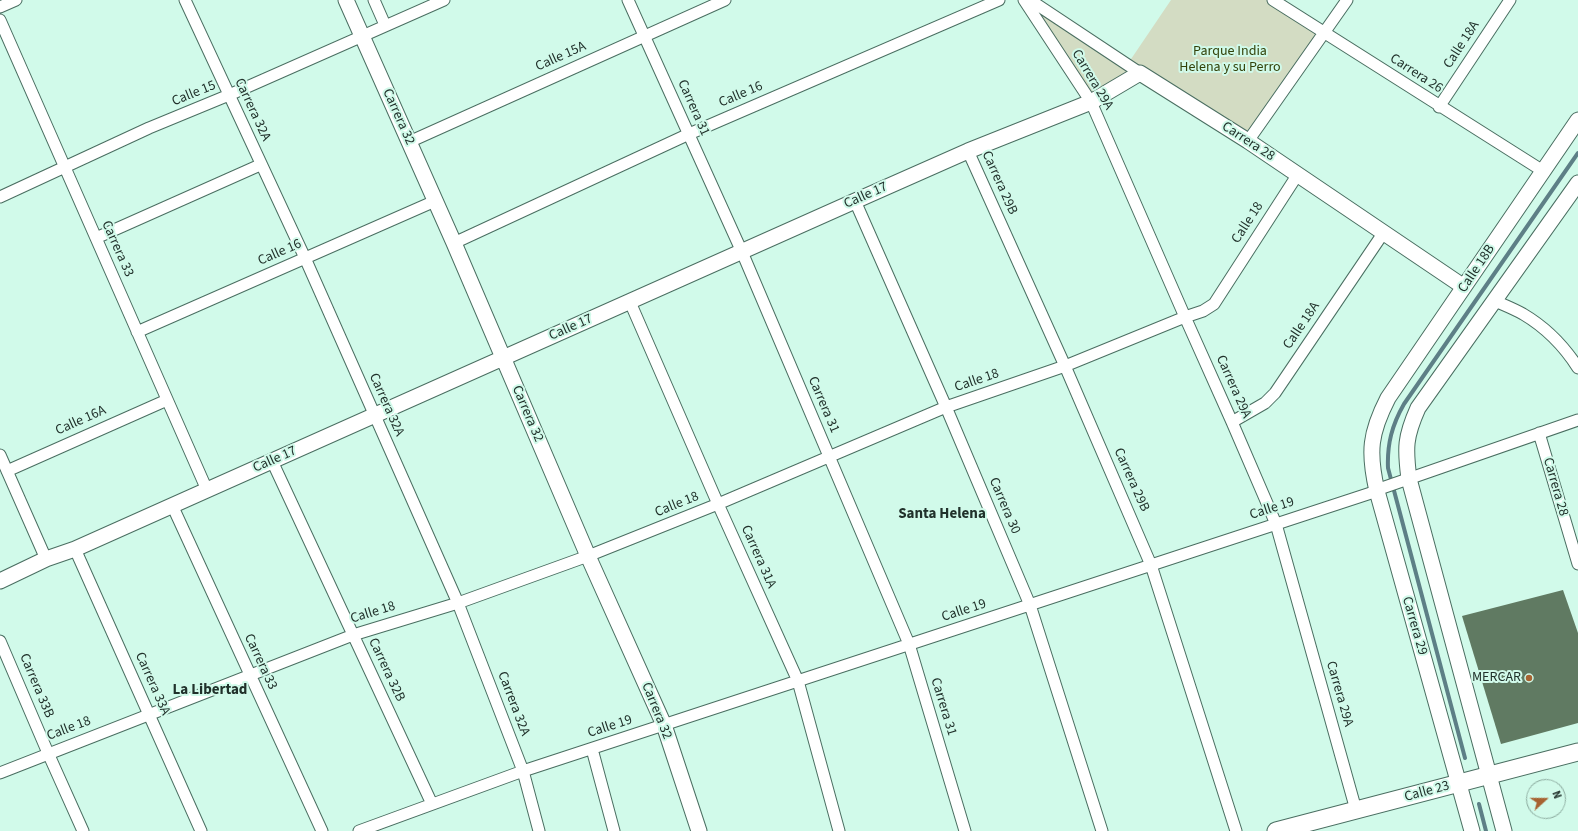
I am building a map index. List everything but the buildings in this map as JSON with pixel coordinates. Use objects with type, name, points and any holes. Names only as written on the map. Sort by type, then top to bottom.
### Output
[{"type":"main road","name":"Calle 23","points":[[1281,830],[1578,752]]},
{"type":"street","points":[[0,7],[16,0]]},
{"type":"street","name":"Carrera 32A","points":[[185,0],[305,258],[458,603],[524,771],[540,831]]},
{"type":"street","name":"Carrera 32","points":[[346,0],[454,243],[588,556],[664,725],[699,831]]},
{"type":"street","points":[[374,0],[385,25]]},
{"type":"street","name":"Calle 15","points":[[0,197],[150,128],[229,95],[444,0]]},
{"type":"street","name":"Carrera 31","points":[[628,0],[742,252],[909,644],[965,831]]},
{"type":"street","name":"Calle 15A","points":[[409,142],[725,0]]},
{"type":"street","name":"Calle 16","points":[[454,243],[689,134],[999,0]]},
{"type":"street","name":"Carrera 29A","points":[[1024,0],[1091,102],[1276,524],[1356,810]]},
{"type":"street","name":"Carrera 28","points":[[1030,0],[1140,73],[1298,174],[1464,287]]},
{"type":"street","name":"Carrera 26","points":[[1273,0],[1543,172]]},
{"type":"street","points":[[1248,141],[1347,0]]},
{"type":"street","name":"Calle 18A","points":[[1439,107],[1510,0]]},
{"type":"street","name":"Carrera 33","points":[[0,20],[208,490]]},
{"type":"street","name":"Calle 17","points":[[0,581],[375,416],[855,201],[968,152],[1091,102],[1140,73]]},
{"type":"street","name":"Calle 18B","points":[[1378,418],[1388,398],[1578,120]]},
{"type":"street","name":"Carrera 29B","points":[[968,152],[1065,366],[1152,565],[1236,831]]},
{"type":"street","points":[[96,238],[260,164]]},
{"type":"street","name":"Calle 18","points":[[0,773],[353,635],[458,603],[588,556],[718,504],[946,407],[1065,366],[1203,311],[1214,304],[1298,174]]},
{"type":"street","points":[[1504,831],[1404,480],[1406,451],[1408,434],[1418,408],[1576,190]]},
{"type":"street","name":"Calle 16","points":[[137,332],[435,200]]},
{"type":"street","name":"Carrera 30","points":[[855,201],[946,407],[1030,605],[1102,831]]},
{"type":"street","name":"Calle 18A","points":[[1232,422],[1265,403],[1275,393],[1384,232]]},
{"type":"street","points":[[1495,301],[1523,314],[1548,332],[1570,355],[1578,368]]},
{"type":"street","name":"Carrera 31A","points":[[630,302],[718,504],[798,681],[839,831]]},
{"type":"street","name":"Calle 16A","points":[[7,470],[168,400]]},
{"type":"street","name":"Carrera 29","points":[[1378,418],[1372,439],[1371,458],[1472,831]]},
{"type":"street","name":"Calle 19","points":[[359,831],[524,771],[1276,524],[1578,420]]},
{"type":"street","name":"Carrera 28","points":[[1540,433],[1578,564]]},
{"type":"street","points":[[0,455],[46,560]]},
{"type":"street","name":"Carrera 32B","points":[[272,461],[432,804]]},
{"type":"street","name":"Carrera 33","points":[[172,505],[322,831]]},
{"type":"street","name":"Carrera 33A","points":[[75,548],[201,831]]},
{"type":"street","name":"Carrera 33B","points":[[0,641],[83,831]]},
{"type":"street","points":[[592,749],[614,831]]},
{"type":"green space","name":"Parque India Helena y su Perro","points":[[1030,0],[1127,65],[1171,0],[1273,0],[1324,32],[1248,141],[1140,73],[1091,102]]},
{"type":"waterway","points":[[1465,758],[1388,468],[1389,443],[1396,419],[1404,404],[1578,153]]},
{"type":"waterway","points":[[1479,804],[1486,831]]},
{"type":"place","name":"MERCAR","points":[[1529,678]]},
{"type":"district","name":"Santa Helena","points":[[942,515]]},
{"type":"district","name":"La Libertad","points":[[210,691]]}]
